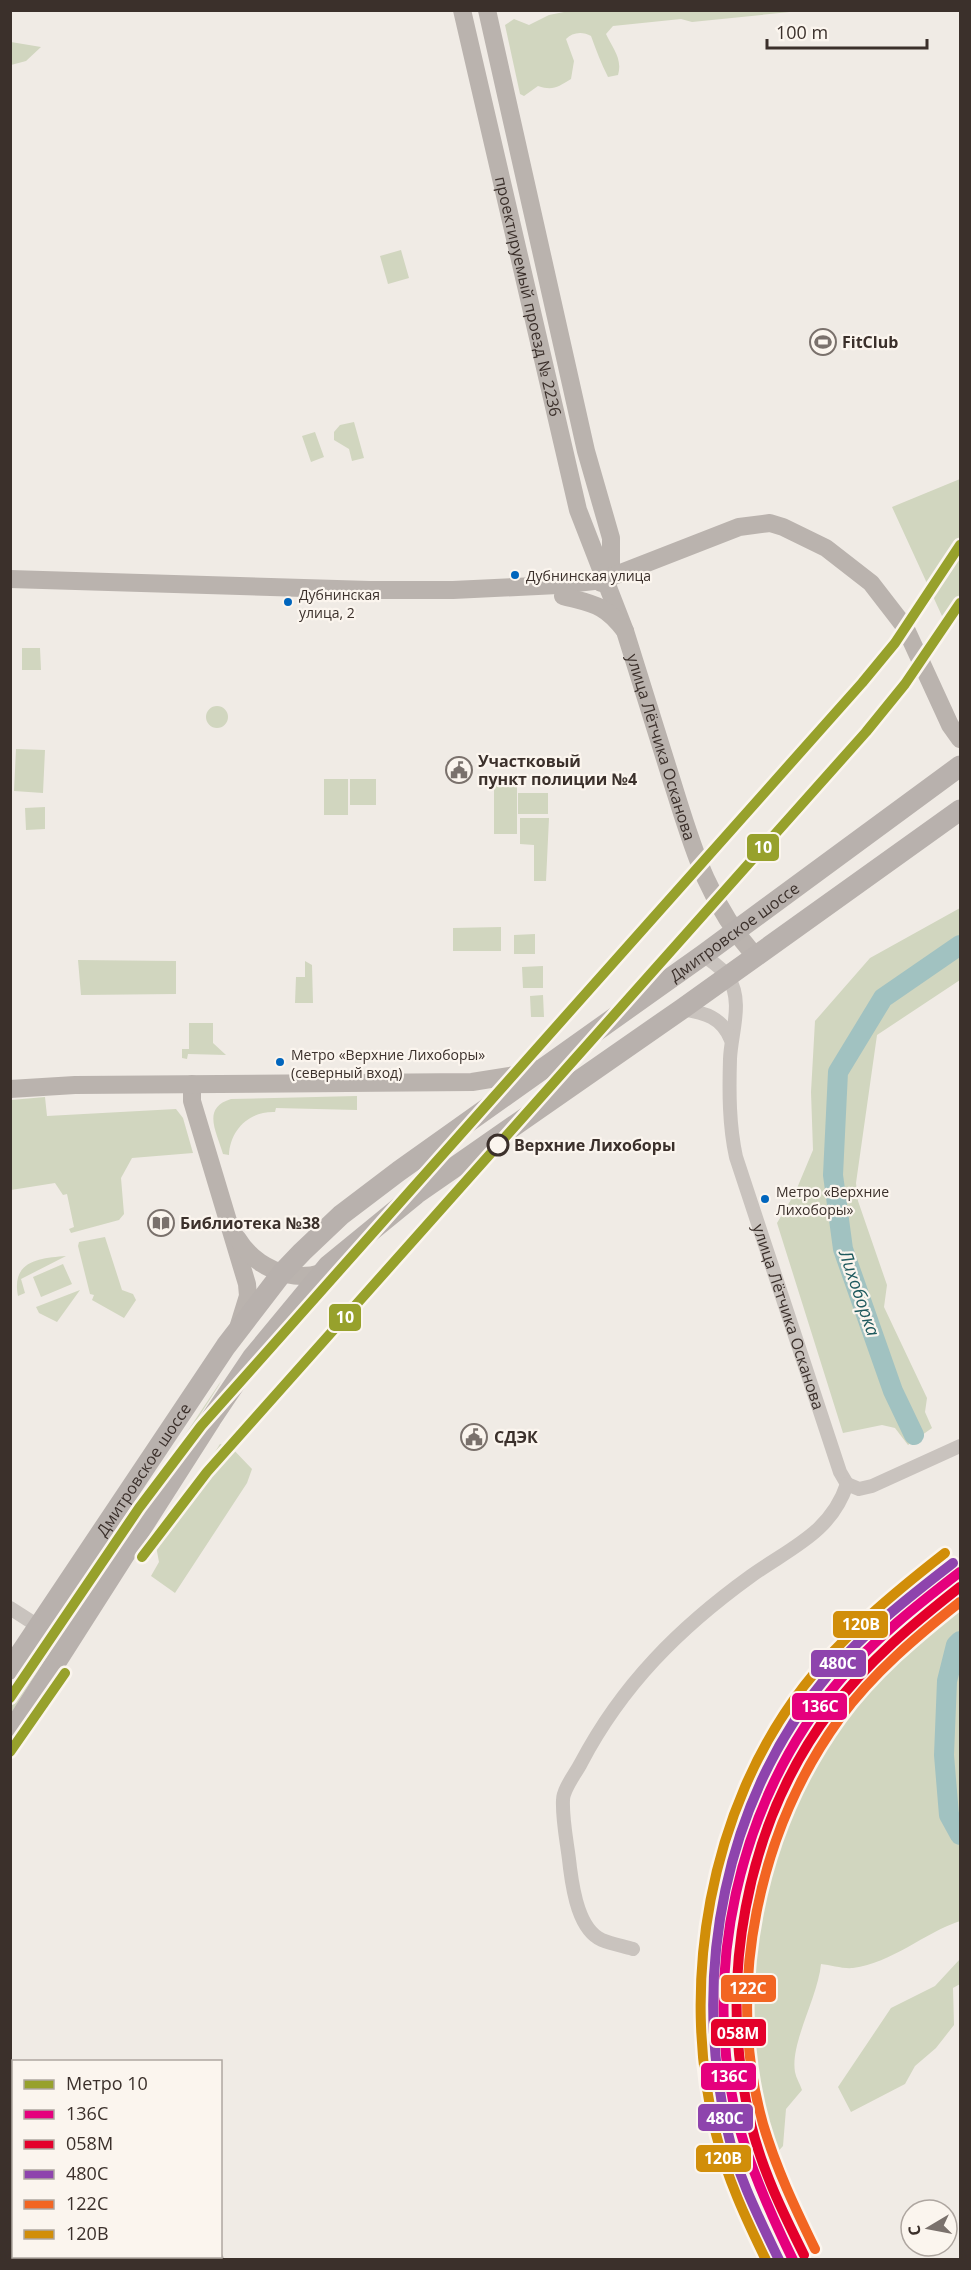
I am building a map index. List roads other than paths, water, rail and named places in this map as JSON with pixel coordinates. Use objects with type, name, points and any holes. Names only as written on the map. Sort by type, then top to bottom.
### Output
[{"type":"main road","name":"проектируемый проезд № 2236","points":[[462,10],[570,479],[587,536],[625,631]]},
{"type":"main road","name":"проектируемый проезд № 2236","points":[[487,10],[586,451],[611,538],[611,565],[603,580]]},
{"type":"main road","points":[[603,580],[753,523],[783,526],[826,548],[871,583],[890,604],[908,634],[958,735]]},
{"type":"main road","points":[[561,591],[581,572],[587,554],[587,536]]},
{"type":"main road","points":[[611,538],[621,556],[638,565]]},
{"type":"main road","name":"улица Лётчика Осканова","points":[[10,579],[585,593],[603,580]]},
{"type":"main road","name":"улица Лётчика Осканова","points":[[561,591],[601,606],[625,631],[693,847],[710,890],[733,931],[755,956]]},
{"type":"main road","name":"Дмитровское шоссе","points":[[10,1669],[238,1331],[282,1273],[341,1215],[703,955],[960,766]]},
{"type":"main road","name":"Дмитровское шоссе","points":[[10,1734],[252,1358],[321,1273],[361,1236],[416,1194],[728,977],[960,810]]},
{"type":"main road","points":[[10,1089],[75,1085],[472,1082],[515,1076],[544,1067]]},
{"type":"main road","points":[[192,1084],[192,1101],[233,1232],[248,1296],[238,1331]]},
{"type":"main road","points":[[233,1232],[246,1251],[256,1260],[282,1273],[302,1277],[321,1273]]},
{"type":"street","points":[[703,955],[728,977]]},
{"type":"street","name":"улица Лётчика Осканова","points":[[728,977],[735,997],[736,1014],[731,1040],[730,1119],[736,1157],[840,1472],[847,1484]]},
{"type":"street","points":[[682,1009],[716,1018],[727,1030],[731,1040]]},
{"type":"street","points":[[633,1949],[601,1940],[589,1930],[581,1914],[572,1878],[563,1798],[594,1738],[631,1685],[665,1646],[750,1576],[821,1529],[842,1500],[847,1484],[859,1489],[872,1486],[960,1446]]},
{"type":"street","points":[[10,1608],[38,1626]]},
{"type":"waterway","name":"Лихоборка","points":[[914,1435],[893,1391],[843,1249],[833,1175],[838,1072],[883,998],[960,945]]},
{"type":"waterway","name":"Лихоборка","points":[[960,1641],[956,1645],[947,1681],[944,1755],[949,1815],[960,1835]]},
{"type":"railway","points":[[769,2260],[739,2184],[717,2102],[706,2018],[706,1977],[716,1905],[740,1829],[774,1752],[813,1696]]},
{"type":"metro line","name":"10","points":[[10,1698],[139,1508],[201,1426],[862,683],[895,643],[960,545]]},
{"type":"metro line","name":"10","points":[[142,1557],[207,1472],[866,732],[905,684],[960,603]]},
{"type":"metro line","name":"10","points":[[10,1752],[65,1673]]},
{"type":"place","name":"FitClub","points":[[823,342]]},
{"type":"place","name":"Дубнинская улица","points":[[515,575]]},
{"type":"place","name":"Дубнинская улица, 2","points":[[288,602]]},
{"type":"place","name":"Участковый пункт полиции №4","points":[[459,770]]},
{"type":"place","name":"Метро «Верхние Лихоборы» (северный вход)","points":[[280,1062]]},
{"type":"place","name":"Верхние Лихоборы","points":[[498,1145]]},
{"type":"place","name":"Метро «Верхние Лихоборы»","points":[[765,1199]]},
{"type":"place","name":"Библиотека №38","points":[[161,1223]]},
{"type":"place","name":"СДЭК","points":[[474,1437]]}]
